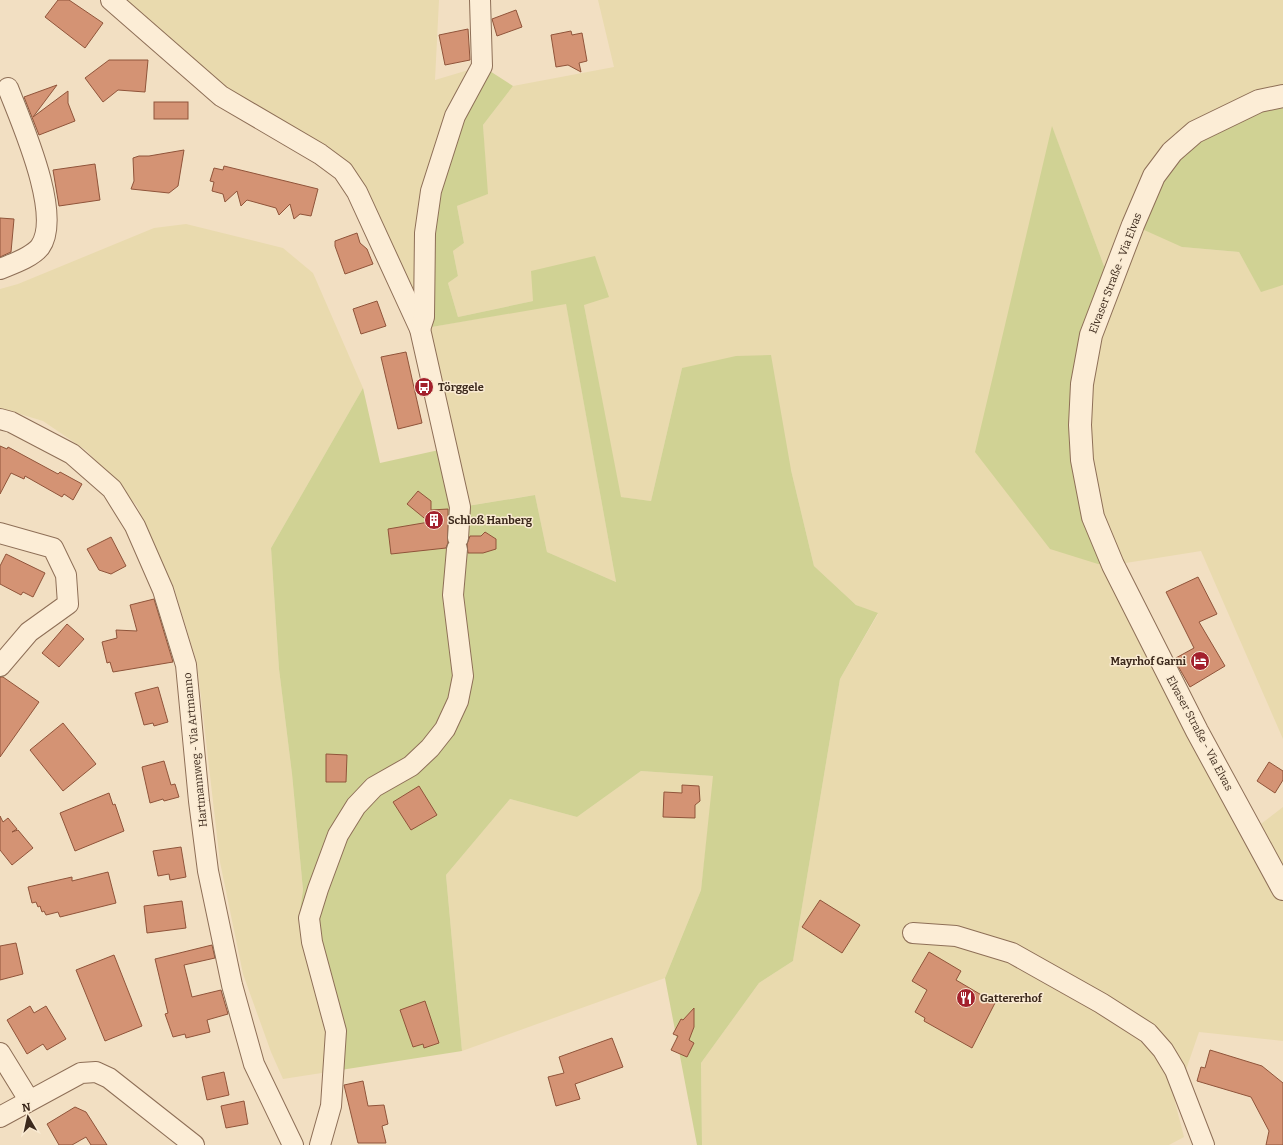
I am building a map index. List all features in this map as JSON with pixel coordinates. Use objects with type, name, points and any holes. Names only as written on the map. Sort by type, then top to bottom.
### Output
[{"type":"street","points":[[111,0],[221,96],[290,135],[342,171],[357,192],[420,329],[460,507],[453,595],[463,676],[458,701],[445,729],[430,748],[411,766],[374,786],[356,806],[338,835],[309,918],[312,942],[336,1031],[331,1106],[320,1145]]},
{"type":"street","points":[[420,329],[424,317],[425,233],[432,191],[455,116],[482,66],[480,0]]},
{"type":"street","points":[[0,269],[28,256],[40,247],[46,230],[43,190],[34,154],[8,88]]},
{"type":"street","name":"Elvaser Straße - Via Elvas","points":[[1283,96],[1259,101],[1195,132],[1172,152],[1154,176],[1132,225],[1091,335],[1082,384],[1080,425],[1082,460],[1093,517],[1113,565],[1197,731],[1283,890]]},
{"type":"street","name":"Hartmannweg - Via Artmanno","points":[[0,419],[11,422],[72,454],[112,489],[135,526],[163,590],[186,665],[199,801],[208,871],[232,985],[254,1064],[293,1145]]},
{"type":"street","points":[[0,533],[53,548],[66,574],[68,604],[29,632],[0,666]]},
{"type":"street","points":[[913,933],[956,936],[1012,953],[1101,1003],[1148,1033],[1163,1050],[1175,1070],[1204,1145]]},
{"type":"street","points":[[0,1053],[29,1100]]},
{"type":"street","points":[[0,1117],[81,1073],[96,1072],[109,1078],[194,1145]]},
{"type":"shaded area","points":[[121,0],[439,0],[435,80],[482,66],[414,303],[358,185],[250,108]]},
{"type":"shaded area","points":[[598,0],[1283,0],[1283,96],[1182,247],[1239,252],[1261,291],[1283,285],[1283,739],[1201,551],[1113,565],[1253,830],[1283,807],[1283,1041],[1199,1032],[1175,1102],[1184,1137],[1169,1145],[702,1145],[701,1063],[759,983],[793,961],[840,679],[878,614],[856,605],[814,566],[791,470],[682,368],[651,501],[620,497],[584,305],[533,301],[458,317],[448,283],[458,276],[453,251],[464,243],[457,206],[487,194],[483,125],[513,86],[614,67]],"holes":[[[1052,127],[1104,266],[1115,267],[1080,425]]]},
{"type":"shaded area","points":[[186,224],[283,248],[313,273],[363,388],[271,548],[279,669],[292,774],[303,890],[299,917],[326,1025],[328,1072],[283,1079],[271,1052],[243,974],[220,862],[197,663],[174,588],[137,506],[87,451],[43,421],[0,408],[0,289],[18,284],[154,228]]},
{"type":"shaded area","points":[[566,303],[616,582],[547,552],[535,495],[460,507],[420,329]]},
{"type":"shaded area","points":[[641,771],[714,776],[701,890],[665,978],[462,1051],[446,875],[510,799],[577,817]]},
{"type":"green space","points":[[482,66],[513,86],[483,125],[488,194],[457,206],[464,243],[453,251],[458,276],[448,283],[458,317],[533,301],[531,271],[595,256],[609,297],[584,305],[621,497],[651,501],[682,368],[736,356],[771,355],[791,470],[814,566],[856,605],[878,613],[840,679],[793,961],[759,983],[701,1063],[702,1145],[697,1145],[665,978],[701,890],[713,776],[641,771],[577,817],[510,799],[446,875],[462,1051],[328,1072],[326,1025],[313,981],[299,917],[303,890],[292,774],[279,669],[271,548],[363,388],[380,463],[448,448],[461,507],[535,495],[547,552],[616,582],[566,304],[420,329],[425,233]]},
{"type":"green space","points":[[1283,96],[1283,285],[1261,292],[1239,252],[1182,247],[1133,225],[1172,152]]},
{"type":"green space","points":[[1052,126],[1104,266],[1116,267],[1080,425],[1113,565],[1098,564],[1050,549],[975,452]]},
{"type":"building","points":[[58,0],[69,0],[103,23],[85,48],[45,17]]},
{"type":"building","points":[[516,10],[522,27],[497,36],[492,19]]},
{"type":"building","points":[[468,29],[470,60],[445,65],[439,35]]},
{"type":"building","points":[[571,31],[572,35],[582,33],[587,61],[579,63],[581,72],[568,65],[556,67],[551,35]]},
{"type":"building","points":[[109,60],[148,60],[145,92],[118,90],[103,102],[85,78]]},
{"type":"building","points":[[57,85],[33,117],[68,91],[68,103],[75,121],[39,135],[24,97]]},
{"type":"building","points":[[154,102],[188,102],[188,119],[154,119]]},
{"type":"building","points":[[184,150],[178,186],[169,193],[131,189],[134,181],[133,158]]},
{"type":"building","points":[[95,164],[100,200],[59,206],[53,170]]},
{"type":"building","points":[[224,166],[318,189],[311,216],[300,214],[294,219],[290,204],[279,215],[276,208],[247,200],[241,206],[237,191],[225,202],[223,194],[212,191],[214,182],[210,181],[214,168],[223,170]]},
{"type":"building","points":[[0,218],[14,219],[11,252],[0,257]]},
{"type":"building","points":[[357,233],[360,243],[367,249],[373,264],[345,274],[335,246],[335,241]]},
{"type":"building","points":[[377,301],[386,326],[361,334],[353,309]]},
{"type":"building","points":[[406,352],[422,423],[398,429],[381,357]]},
{"type":"building","points":[[0,446],[7,449],[8,447],[58,474],[60,472],[82,484],[73,500],[64,494],[62,497],[25,476],[24,479],[11,473],[0,494]]},
{"type":"building","name":"Schloß Hanberg","points":[[418,491],[431,501],[431,510],[448,509],[448,543],[446,548],[391,554],[388,529],[429,522],[407,504]]},
{"type":"building","points":[[485,532],[496,539],[496,549],[483,553],[468,553],[467,544],[470,536],[481,536]]},
{"type":"building","points":[[111,537],[126,566],[111,574],[99,570],[87,549]]},
{"type":"building","points":[[6,554],[45,573],[33,597],[23,592],[21,595],[0,584],[0,566]]},
{"type":"building","points":[[1198,577],[1217,614],[1199,622],[1225,666],[1190,687],[1174,659],[1194,648],[1166,592]]},
{"type":"building","points":[[154,599],[173,662],[113,672],[110,662],[107,663],[102,642],[117,638],[116,630],[137,631],[130,605]]},
{"type":"building","points":[[67,624],[84,639],[59,667],[42,653]]},
{"type":"building","points":[[0,677],[3,677],[39,702],[0,757]]},
{"type":"building","points":[[158,687],[168,722],[154,726],[153,723],[144,725],[135,693]]},
{"type":"building","points":[[63,723],[96,764],[63,791],[30,750]]},
{"type":"building","points":[[326,754],[347,755],[346,782],[326,782]]},
{"type":"building","points":[[164,761],[171,785],[175,784],[179,797],[164,801],[163,799],[150,803],[142,767]]},
{"type":"building","points":[[1269,762],[1283,771],[1283,780],[1275,793],[1257,781]]},
{"type":"building","points":[[682,785],[699,786],[700,801],[695,805],[695,818],[663,817],[664,792],[682,793]]},
{"type":"building","points":[[419,786],[437,815],[411,830],[393,802]]},
{"type":"building","points":[[109,793],[113,805],[115,804],[124,831],[75,851],[60,813]]},
{"type":"building","points":[[0,816],[3,822],[8,818],[17,829],[12,832],[18,830],[33,848],[12,865],[0,850]]},
{"type":"building","points":[[181,847],[186,877],[170,880],[169,874],[158,876],[153,851]]},
{"type":"building","points":[[108,872],[116,903],[60,917],[58,912],[46,915],[44,911],[42,912],[40,906],[38,907],[36,902],[32,903],[28,887],[72,877],[72,881]]},
{"type":"building","points":[[820,900],[860,925],[842,953],[802,927]]},
{"type":"building","points":[[182,901],[186,928],[147,933],[144,906]]},
{"type":"building","points":[[16,943],[23,974],[0,980],[0,946]]},
{"type":"building","points":[[212,945],[215,958],[184,965],[192,997],[221,990],[228,1014],[207,1020],[210,1032],[186,1038],[185,1034],[173,1037],[165,1014],[168,1013],[155,959]]},
{"type":"building","points":[[929,952],[961,971],[956,980],[995,1003],[972,1048],[924,1021],[925,1018],[915,1012],[927,990],[912,981]]},
{"type":"building","points":[[114,955],[142,1026],[105,1041],[76,970]]},
{"type":"building","points":[[425,1001],[439,1043],[424,1048],[423,1044],[413,1047],[400,1010]]},
{"type":"building","points":[[30,1006],[34,1013],[46,1006],[66,1039],[47,1050],[43,1044],[27,1054],[7,1020]]},
{"type":"building","points":[[694,1008],[694,1027],[689,1040],[694,1043],[687,1057],[671,1050],[678,1036],[673,1034],[681,1019],[683,1020]]},
{"type":"building","points":[[612,1038],[623,1067],[575,1084],[580,1099],[556,1106],[548,1077],[564,1073],[559,1057]]},
{"type":"building","points":[[1210,1050],[1262,1066],[1283,1083],[1283,1145],[1266,1145],[1269,1131],[1251,1097],[1197,1081],[1201,1067],[1205,1068]]},
{"type":"building","points":[[224,1072],[229,1095],[207,1100],[202,1077]]},
{"type":"building","points":[[363,1081],[368,1106],[384,1105],[388,1124],[382,1126],[386,1143],[358,1143],[344,1085]]},
{"type":"building","points":[[244,1101],[248,1124],[226,1128],[221,1106]]},
{"type":"building","points":[[75,1107],[86,1112],[107,1145],[91,1145],[86,1137],[72,1145],[59,1145],[47,1124]]},
{"type":"place","name":"Törggele","points":[[424,387]]},
{"type":"place","name":"Schloß Hanberg","points":[[434,520]]},
{"type":"place","name":"Mayrhof Garni","points":[[1200,661]]},
{"type":"place","name":"Gattererhof","points":[[966,998]]}]
